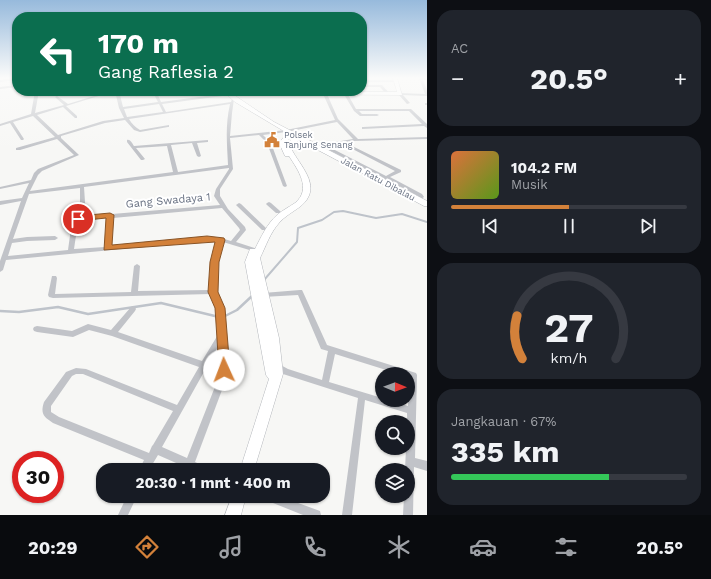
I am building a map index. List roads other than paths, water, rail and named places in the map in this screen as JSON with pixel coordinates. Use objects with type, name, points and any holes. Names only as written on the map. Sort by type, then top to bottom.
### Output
[{"type":"street","points":[[0,270],[24,199],[40,170],[77,155],[34,114],[32,111],[34,102]]},
{"type":"street","points":[[62,102],[76,117]]},
{"type":"street","points":[[0,125],[78,102]]},
{"type":"street","points":[[118,102],[127,118],[138,131],[168,126]]},
{"type":"street","points":[[121,108],[170,102]]},
{"type":"street","points":[[18,149],[96,124],[165,113],[210,102]]},
{"type":"street","points":[[230,102],[228,137],[231,166],[230,172],[218,189],[217,196],[223,206],[243,228],[232,243]]},
{"type":"street","name":"Jalan Ratu Dibalau","points":[[238,102],[299,138],[383,179],[427,204]]},
{"type":"street","points":[[329,102],[338,121],[356,140]]},
{"type":"street","points":[[350,102],[359,115],[377,114]]},
{"type":"street","points":[[158,103],[165,113]]},
{"type":"street","points":[[355,110],[410,110],[426,126]]},
{"type":"street","points":[[228,137],[288,132],[338,121]]},
{"type":"street","points":[[11,122],[22,139]]},
{"type":"street","points":[[363,128],[426,126]]},
{"type":"street","points":[[375,127],[382,138]]},
{"type":"street","points":[[248,463],[276,372],[259,289],[250,262],[269,220],[278,212],[299,199],[302,192],[303,184],[300,174],[282,145],[288,132]]},
{"type":"street","points":[[260,134],[269,143],[285,186]]},
{"type":"street","points":[[316,147],[356,140],[427,137]]},
{"type":"street","points":[[256,250],[278,219],[300,204],[307,193],[306,178],[288,148],[289,144],[299,138]]},
{"type":"street","points":[[128,141],[143,159]]},
{"type":"street","points":[[134,147],[207,141]]},
{"type":"street","points":[[194,142],[199,156]]},
{"type":"street","points":[[323,145],[383,179],[399,171],[342,142]]},
{"type":"street","points":[[169,144],[176,173]]},
{"type":"street","points":[[28,193],[231,166]]},
{"type":"street","points":[[0,188],[33,181]]},
{"type":"street","points":[[71,252],[75,222],[83,218],[82,186]]},
{"type":"street","points":[[0,204],[24,199]]},
{"type":"street","points":[[269,204],[278,212]]},
{"type":"street","points":[[238,205],[264,229]]},
{"type":"street","name":"Gang Swadaya 1","points":[[83,218],[223,206]]},
{"type":"street","points":[[108,248],[110,215]]},
{"type":"street","points":[[9,242],[27,239],[55,238]]},
{"type":"street","points":[[4,258],[207,239],[220,240],[256,250]]},
{"type":"street","points":[[189,463],[224,374],[222,322],[220,308],[213,292],[214,262],[220,240]]},
{"type":"street","points":[[134,294],[137,266]]},
{"type":"street","points":[[54,278],[50,291],[51,295],[53,296],[213,292]]},
{"type":"street","points":[[259,289],[301,293],[322,345],[332,351],[411,373],[414,378],[408,515]]},
{"type":"street","points":[[113,334],[134,309]]},
{"type":"street","points":[[37,329],[73,334],[88,327],[113,334],[204,366]]},
{"type":"street","points":[[148,463],[223,332]]},
{"type":"street","points":[[325,384],[332,351]]},
{"type":"street","points":[[150,458],[56,420],[47,414],[47,405],[70,374],[76,371],[83,371],[179,410]]},
{"type":"street","points":[[276,372],[325,384],[412,411]]},
{"type":"street","points":[[347,515],[362,395]]},
{"type":"street","points":[[155,449],[187,463]]},
{"type":"street","points":[[410,461],[427,466]]},
{"type":"street","points":[[123,515],[129,503]]},
{"type":"street","points":[[233,515],[237,503]]},
{"type":"street","points":[[281,503],[300,512],[316,515]]},
{"type":"waterway","points":[[264,280],[297,242],[298,228],[322,220],[334,212],[343,211],[376,218],[402,214],[427,222]]},
{"type":"waterway","points":[[223,317],[237,310],[252,296]]},
{"type":"waterway","points":[[0,311],[19,312],[58,307],[88,314],[161,303],[219,317]]},
{"type":"place","name":"Polsek Tanjung Senang","points":[[272,140]]}]
